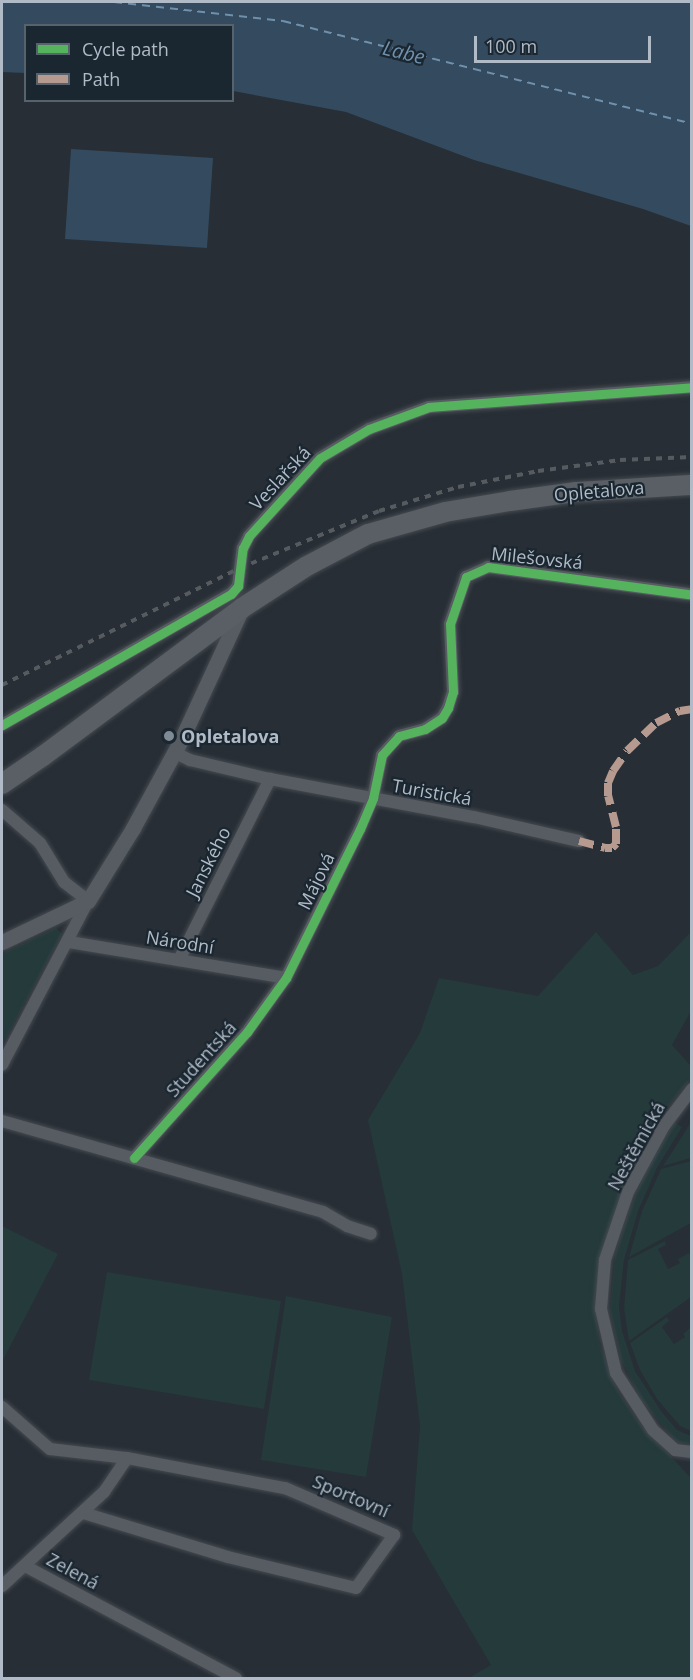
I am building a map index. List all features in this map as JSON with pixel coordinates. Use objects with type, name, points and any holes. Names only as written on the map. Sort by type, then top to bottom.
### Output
[{"type":"main road","name":"Opletalova","points":[[10,779],[242,608],[307,566],[368,534],[445,512],[576,492],[692,485]]},
{"type":"street","name":"Veslařská","points":[[2,725],[231,594],[237,586],[243,548],[249,536],[320,458],[369,429],[429,407],[692,387]]},
{"type":"street","name":"Milešovská","points":[[373,798],[382,755],[389,745],[399,736],[425,729],[442,718],[448,708],[453,692],[450,624],[466,577],[476,570],[488,567],[689,594]]},
{"type":"street","points":[[2,1065],[69,942],[88,901],[133,828],[174,752],[242,608]]},
{"type":"street","name":"Turistická","points":[[174,752],[190,760],[270,779],[485,819],[579,841]]},
{"type":"street","name":"Janského","points":[[179,960],[270,779]]},
{"type":"street","name":"Májová","points":[[286,978],[373,798]]},
{"type":"street","points":[[2,810],[40,843],[64,882],[88,901]]},
{"type":"street","points":[[2,942],[88,901]]},
{"type":"street","name":"Národní","points":[[69,942],[286,978]]},
{"type":"street","name":"Studentská","points":[[134,1158],[247,1032],[286,978]]},
{"type":"street","name":"Neštěmická","points":[[692,1089],[664,1126],[628,1192],[605,1260],[601,1309],[616,1373],[653,1430],[675,1450],[692,1452]]},
{"type":"street","points":[[2,1121],[324,1212],[347,1226],[371,1234]]},
{"type":"street","name":"Sportovní","points":[[2,1407],[50,1449],[127,1458],[285,1488],[394,1535],[356,1588],[228,1557],[83,1513]]},
{"type":"street","name":"Zelená","points":[[127,1458],[104,1492],[25,1566],[236,1678]]},
{"type":"street","points":[[2,1586],[25,1566]]},
{"type":"green space","points":[[56,928],[62,934],[2,1045],[2,954]]},
{"type":"green space","points":[[596,932],[633,975],[658,966],[691,932],[691,1011],[672,1045],[691,1066],[691,1079],[660,1115],[631,1165],[600,1258],[595,1308],[600,1346],[618,1391],[637,1420],[691,1478],[691,1678],[469,1678],[491,1665],[412,1530],[420,1426],[402,1274],[368,1120],[420,1033],[439,978],[538,996]]},
{"type":"green space","points":[[674,1122],[682,1127],[657,1168],[638,1211],[624,1260],[619,1306],[622,1331],[635,1371],[661,1411],[677,1430],[691,1436],[691,1443],[679,1443],[672,1437],[642,1401],[621,1360],[610,1311],[615,1255],[625,1222],[644,1174]]},
{"type":"green space","points":[[691,1122],[691,1158],[663,1166],[686,1130]]},
{"type":"green space","points":[[691,1161],[691,1223],[629,1257],[642,1211],[661,1169]]},
{"type":"green space","points":[[2,1226],[58,1254],[2,1362]]},
{"type":"green space","points":[[665,1241],[666,1245],[658,1249],[668,1269],[680,1263],[678,1259],[689,1253],[691,1257],[691,1297],[629,1341],[624,1308],[628,1260]]},
{"type":"green space","points":[[107,1272],[281,1301],[264,1409],[89,1380]]},
{"type":"green space","points":[[286,1296],[392,1317],[366,1477],[261,1460]]},
{"type":"green space","points":[[667,1317],[669,1321],[662,1327],[674,1344],[685,1337],[683,1334],[691,1327],[691,1431],[680,1426],[657,1399],[640,1370],[630,1343]]},
{"type":"water","name":"Labe","points":[[2,2],[691,2],[691,226],[643,209],[474,160],[346,112],[234,91],[234,24],[24,24],[24,73],[2,72]]},
{"type":"water","points":[[71,149],[213,158],[207,248],[65,239]]},
{"type":"ferry route","points":[[114,2],[283,21],[692,124]]},
{"type":"railway","points":[[2,685],[240,568],[379,511],[458,487],[538,471],[620,460],[692,457]]},
{"type":"marked path","points":[[579,841],[605,848],[612,848],[616,844],[616,827],[608,796],[608,783],[613,771],[627,751],[656,723],[680,711],[692,709]]},
{"type":"cycle path","points":[[2,725],[231,594],[238,586],[243,548],[249,536],[320,458],[369,429],[429,407],[692,387]]},
{"type":"cycle path","points":[[134,1158],[247,1032],[286,978],[360,829],[373,798],[382,755],[399,736],[425,729],[442,718],[448,708],[453,692],[450,624],[466,577],[488,567],[689,594]]},
{"type":"place","name":"Opletalova","points":[[169,736]]}]
